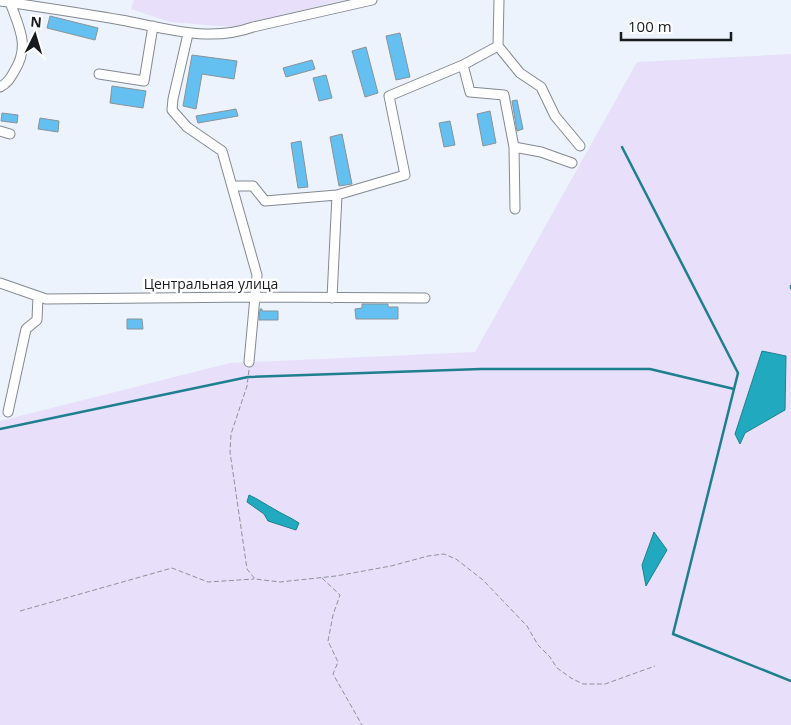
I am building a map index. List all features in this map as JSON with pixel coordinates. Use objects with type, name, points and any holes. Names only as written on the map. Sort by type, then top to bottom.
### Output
[{"type":"street","points":[[0,1],[152,26],[188,34],[238,32],[372,0]]},
{"type":"street","points":[[499,0],[498,46],[520,73],[541,87],[555,116],[580,146]]},
{"type":"street","points":[[0,87],[7,83],[20,60],[23,48],[15,2]]},
{"type":"street","points":[[99,74],[144,81],[152,26]]},
{"type":"street","points":[[188,34],[172,110],[187,127],[222,151],[257,275],[249,362]]},
{"type":"street","points":[[232,186],[252,186],[265,201],[337,195],[405,175],[389,96],[463,65],[498,46]]},
{"type":"street","points":[[463,65],[470,92],[504,95],[514,148],[515,209]]},
{"type":"street","points":[[0,131],[10,134]]},
{"type":"street","points":[[514,148],[541,152],[572,163]]},
{"type":"street","points":[[332,298],[337,195]]},
{"type":"street","name":"Центральная улица","points":[[0,283],[46,299],[425,298]]},
{"type":"street","points":[[8,412],[26,329],[37,320],[38,296]]},
{"type":"path","points":[[249,362],[248,386],[230,434],[230,452],[247,569],[255,579]]},
{"type":"path","points":[[20,611],[172,568],[208,582],[255,579],[280,582],[322,578],[391,566],[428,556],[444,554],[456,558],[483,580],[527,626],[538,645],[550,657],[557,668],[571,678],[583,684],[605,684],[655,666]]},
{"type":"path","points":[[322,578],[340,595],[333,615],[328,641],[338,662],[333,674],[362,725]]},
{"type":"shaded area","points":[[134,0],[343,0],[231,27],[170,22],[131,9]]},
{"type":"shaded area","points":[[791,54],[791,725],[0,725],[0,421],[230,363],[475,352],[637,62]],"holes":[[[762,351],[785,356],[785,410],[745,433]],[[262,501],[298,523],[296,530],[268,521],[264,514]]]},
{"type":"water","points":[[762,351],[786,356],[785,410],[745,433],[740,444],[735,434]]},
{"type":"water","points":[[249,495],[299,523],[296,530],[268,521],[264,514],[247,502]]},
{"type":"water","points":[[654,532],[667,550],[646,586],[642,565]]},
{"type":"building","points":[[50,16],[98,28],[95,40],[47,28]]},
{"type":"building","points":[[400,33],[410,77],[396,80],[386,36]]},
{"type":"building","points":[[366,47],[378,93],[365,97],[352,51]]},
{"type":"building","points":[[192,55],[237,61],[234,79],[202,74],[196,109],[183,106]]},
{"type":"building","points":[[312,60],[315,69],[286,77],[283,68]]},
{"type":"building","points":[[326,75],[332,98],[319,101],[313,78]]},
{"type":"building","points":[[112,86],[146,91],[143,108],[110,103]]},
{"type":"building","points":[[517,100],[523,129],[517,131],[512,101]]},
{"type":"building","points":[[236,109],[238,116],[198,123],[196,116]]},
{"type":"building","points":[[490,111],[496,143],[483,146],[477,114]]},
{"type":"building","points":[[2,113],[18,115],[17,123],[1,121]]},
{"type":"building","points":[[40,118],[59,121],[58,132],[38,129]]},
{"type":"building","points":[[450,121],[455,145],[444,147],[439,123]]},
{"type":"building","points":[[342,134],[352,184],[339,186],[330,137]]},
{"type":"building","points":[[301,141],[308,187],[298,188],[291,143]]},
{"type":"building","points":[[362,304],[388,304],[388,307],[398,307],[398,319],[356,319],[355,309],[362,308]]},
{"type":"building","points":[[260,309],[262,311],[278,311],[278,320],[259,320]]},
{"type":"building","points":[[127,319],[142,319],[143,329],[127,329]]},
{"type":"waterway","points":[[622,147],[738,373],[673,634],[791,681]]},
{"type":"waterway","points":[[0,429],[248,377],[481,369],[650,369],[734,389]]}]
